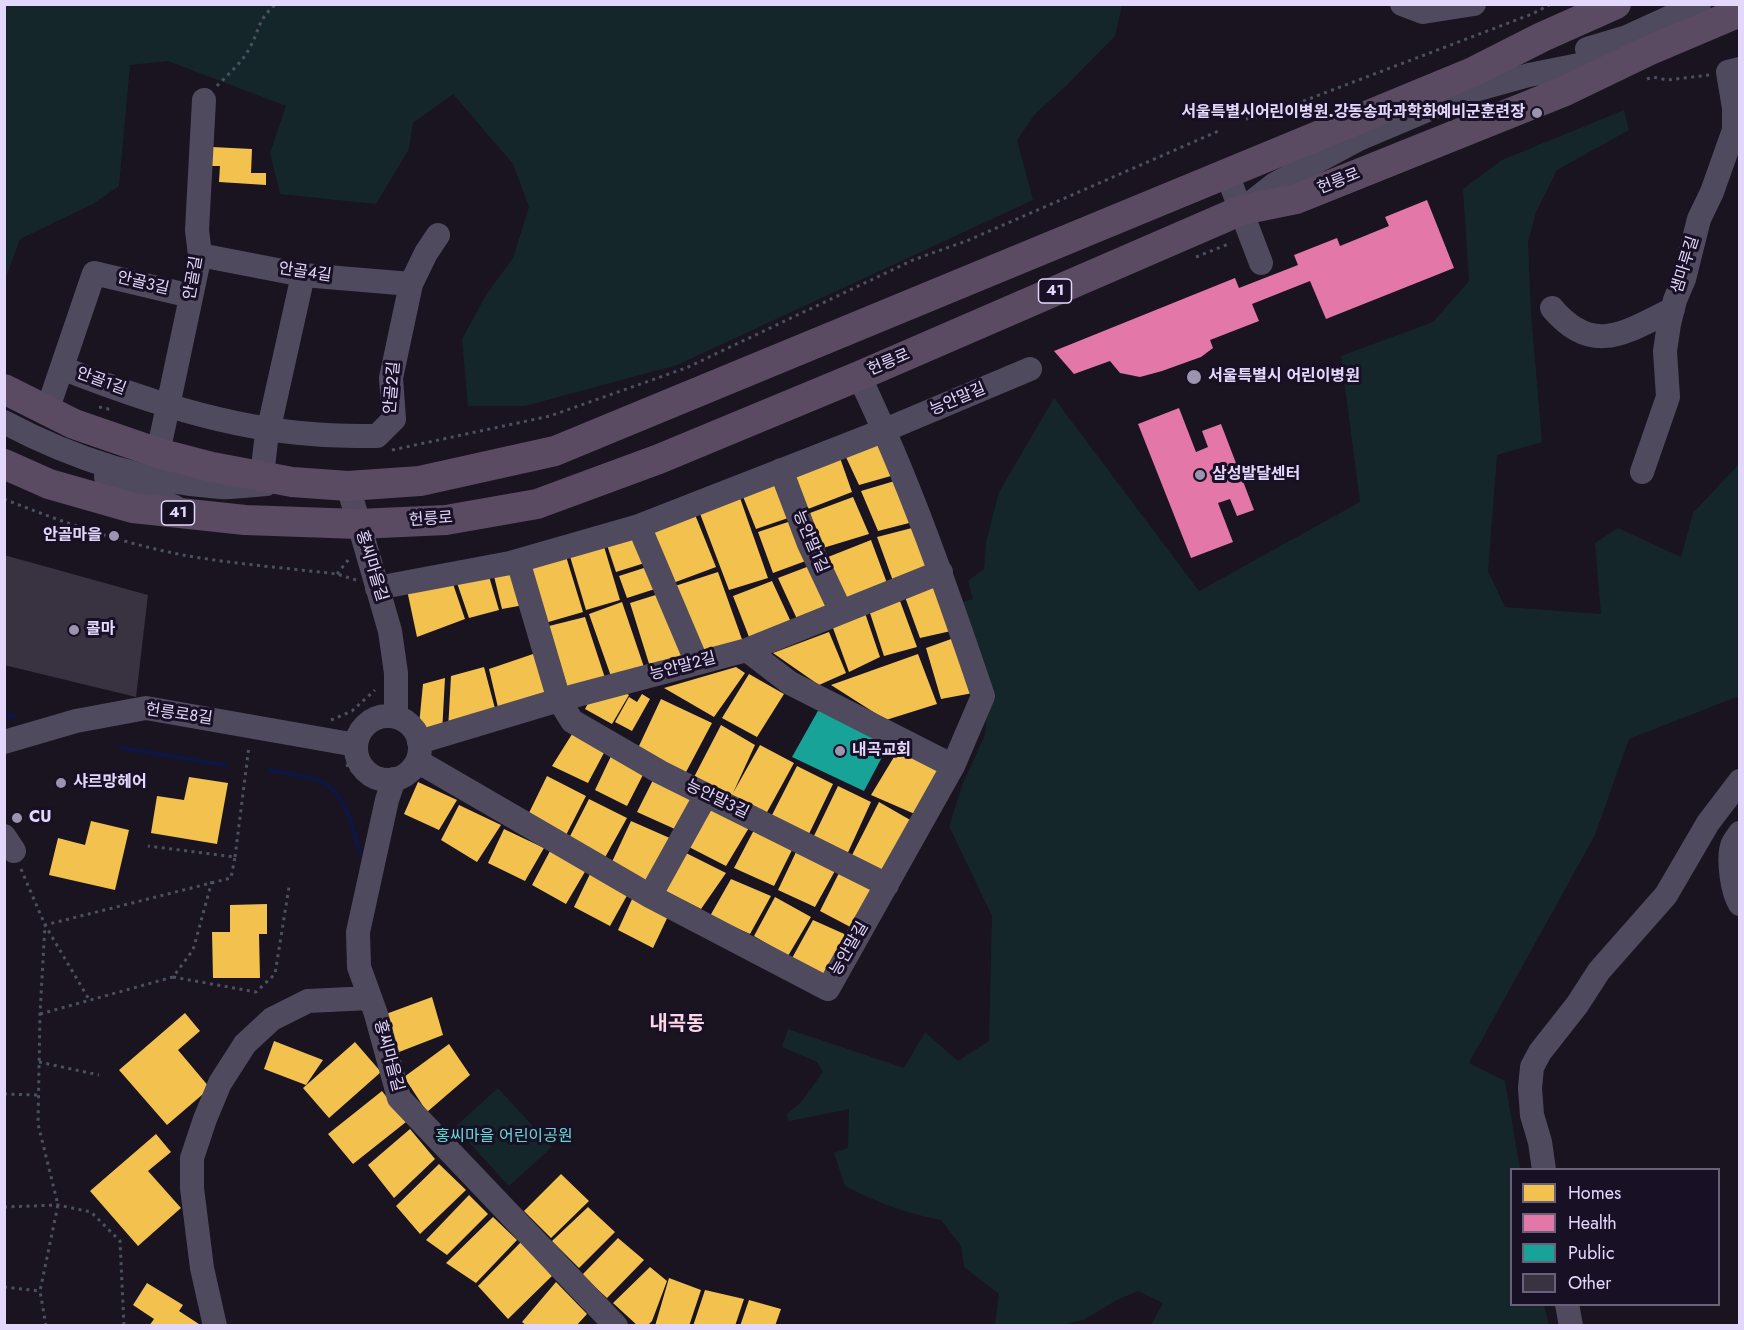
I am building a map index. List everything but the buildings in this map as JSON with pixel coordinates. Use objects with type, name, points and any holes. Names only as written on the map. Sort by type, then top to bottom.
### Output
[{"type":"main road","points":[[4,389],[92,430],[158,453],[212,467],[292,482],[348,486],[420,481],[555,452],[1475,71],[1542,37],[1616,4]]},
{"type":"main road","name":"헌릉로","points":[[4,464],[49,484],[133,508],[245,520],[358,524],[446,520],[537,504],[659,459],[859,376],[1242,210],[1296,199],[1565,91],[1648,51],[1740,12]]},
{"type":"street","points":[[1402,4],[1423,12],[1474,4]]},
{"type":"street","points":[[1475,71],[1551,59],[1601,46],[1627,37],[1699,4]]},
{"type":"street","name":"샘마루길","points":[[1642,472],[1668,397],[1665,351],[1673,309],[1684,279],[1699,219],[1712,192],[1734,130],[1734,71]]},
{"type":"street","name":"안골길","points":[[158,453],[200,255],[197,230],[204,100]]},
{"type":"street","points":[[1227,174],[1261,263]]},
{"type":"street","name":"안골2길","points":[[167,404],[269,429],[313,435],[377,436],[394,418],[391,378],[411,284],[426,253],[438,235]]},
{"type":"street","name":"안골4길","points":[[200,255],[303,275],[411,284]]},
{"type":"street","name":"안골3길","points":[[94,273],[191,296]]},
{"type":"street","name":"안골1길","points":[[94,273],[62,368],[167,404]]},
{"type":"street","points":[[262,476],[269,429],[303,275]]},
{"type":"street","points":[[1552,308],[1563,321],[1578,331],[1601,338],[1623,333],[1673,309]]},
{"type":"street","points":[[47,411],[62,368]]},
{"type":"street","name":"능안말길","points":[[885,430],[1030,369]]},
{"type":"street","name":"능안말길","points":[[417,754],[426,766],[650,896],[828,989],[953,766],[983,696],[914,500],[885,430],[859,376]]},
{"type":"street","points":[[4,422],[44,441],[91,459],[156,478],[221,487],[292,482]]},
{"type":"street","points":[[377,588],[518,561],[639,526],[885,430]]},
{"type":"street","points":[[4,432],[192,514]]},
{"type":"street","name":"능안말1길","points":[[781,470],[809,544],[842,612]]},
{"type":"street","name":"홍씨마을길","points":[[348,486],[390,631],[396,673],[396,717]]},
{"type":"street","points":[[639,526],[697,663]]},
{"type":"street","points":[[518,561],[560,700]]},
{"type":"street","name":"능안말2길","points":[[417,754],[560,700],[747,650],[941,572]]},
{"type":"street","points":[[747,650],[790,683],[953,766]]},
{"type":"street","name":"능안말3길","points":[[560,700],[572,721],[660,772],[887,885]]},
{"type":"street","name":"헌릉로8길","points":[[4,742],[76,721],[146,708],[356,745]]},
{"type":"street","points":[[387,716],[396,717],[406,721],[413,729],[417,754],[402,776],[385,779],[367,772],[357,755],[356,745],[358,736],[369,721],[387,716]]},
{"type":"street","name":"홍씨마을길","points":[[394,779],[387,800],[358,932],[359,967],[399,1098],[616,1326]]},
{"type":"street","points":[[1544,1168],[1540,1142],[1532,1115],[1530,1088],[1533,1067],[1540,1052],[1577,1005],[1599,971],[1666,895],[1708,823],[1740,782]]},
{"type":"street","points":[[650,896],[706,795]]},
{"type":"street","points":[[1740,833],[1732,846],[1731,866],[1733,886],[1740,904]]},
{"type":"street","points":[[215,1326],[202,1268],[192,1188],[192,1158],[220,1083],[244,1044],[272,1018],[308,1001],[370,998]]},
{"type":"street","points":[[1567,1306],[1570,1326]]},
{"type":"path","points":[[204,100],[237,66],[249,50],[258,24],[276,4]]},
{"type":"path","points":[[1246,119],[1275,112],[1532,14],[1551,4]]},
{"type":"path","points":[[1667,80],[1734,71]]},
{"type":"path","points":[[390,451],[549,416],[686,368],[913,260],[969,240],[1221,130]]},
{"type":"path","points":[[4,499],[57,520],[184,555],[337,574],[377,588]]},
{"type":"path","points":[[337,574],[352,556]]},
{"type":"path","points":[[329,721],[352,711],[375,691],[379,680]]},
{"type":"path","points":[[45,925],[231,878],[248,754]]},
{"type":"path","points":[[9,844],[45,925],[90,1000]]},
{"type":"path","points":[[148,846],[235,857]]},
{"type":"path","points":[[173,977],[193,950],[212,881]]},
{"type":"path","points":[[40,1014],[173,977],[256,992],[274,974],[289,887]]},
{"type":"path","points":[[45,925],[40,1014],[38,1124],[58,1205],[40,1291],[46,1326]]},
{"type":"path","points":[[39,1062],[99,1075]]},
{"type":"path","points":[[4,1094],[38,1095]]},
{"type":"path","points":[[4,1207],[58,1205],[91,1212],[120,1241],[124,1326]]},
{"type":"path","points":[[4,1287],[40,1291]]},
{"type":"green space","points":[[5,4],[1122,5],[1115,36],[1035,114],[1017,140],[1033,200],[677,365],[525,406],[468,406],[462,339],[486,295],[513,258],[529,207],[513,164],[453,94],[413,123],[409,149],[376,204],[280,194],[270,153],[286,106],[168,61],[130,65],[119,186],[93,204],[20,239],[5,280]]},
{"type":"green space","points":[[1624,110],[1629,130],[1557,170],[1536,212],[1528,242],[1531,314],[1542,442],[1497,455],[1488,571],[1505,607],[1601,614],[1595,543],[1618,528],[1681,557],[1693,513],[1739,464],[1739,696],[1629,739],[1595,835],[1469,1063],[1505,1081],[1520,1168],[1510,1168],[1510,1306],[1544,1306],[1549,1325],[1151,1325],[1163,1303],[1138,1291],[1117,1300],[1083,1320],[1061,1325],[995,1324],[999,1294],[964,1267],[961,1246],[941,1220],[892,1207],[845,1186],[834,1153],[848,1148],[849,1109],[789,1121],[786,1115],[802,1101],[823,1072],[817,1062],[782,1047],[788,1029],[904,1068],[925,1032],[958,1061],[989,1041],[992,916],[949,826],[963,783],[985,735],[989,689],[963,602],[973,599],[968,581],[984,569],[986,542],[999,492],[1054,398],[1199,591],[1360,502],[1341,356],[1433,322],[1469,281],[1463,189],[1502,160]]},
{"type":"green space","name":"홍씨마을 어린이공원","points":[[498,1088],[552,1147],[509,1186],[455,1127]]},
{"type":"waterway","points":[[4,714],[14,717]]},
{"type":"waterway","points":[[122,748],[225,765]]},
{"type":"waterway","points":[[269,770],[309,777],[320,781],[337,794],[351,822],[360,853]]},
{"type":"place","name":"서울특별시어린이병원.강동송파과학화예비군훈련장","points":[[1537,113]]},
{"type":"place","name":"서울특별시 어린이병원","points":[[1194,377]]},
{"type":"place","name":"삼성발달센터","points":[[1200,475]]},
{"type":"place","name":"안골마을","points":[[114,536]]},
{"type":"place","name":"콜마","points":[[74,630]]},
{"type":"place","name":"내곡교회","points":[[840,751]]},
{"type":"place","name":"샤르망헤어","points":[[61,783]]},
{"type":"place","name":"CU","points":[[17,818]]},
{"type":"district","name":"내곡동","points":[[677,1025]]}]
